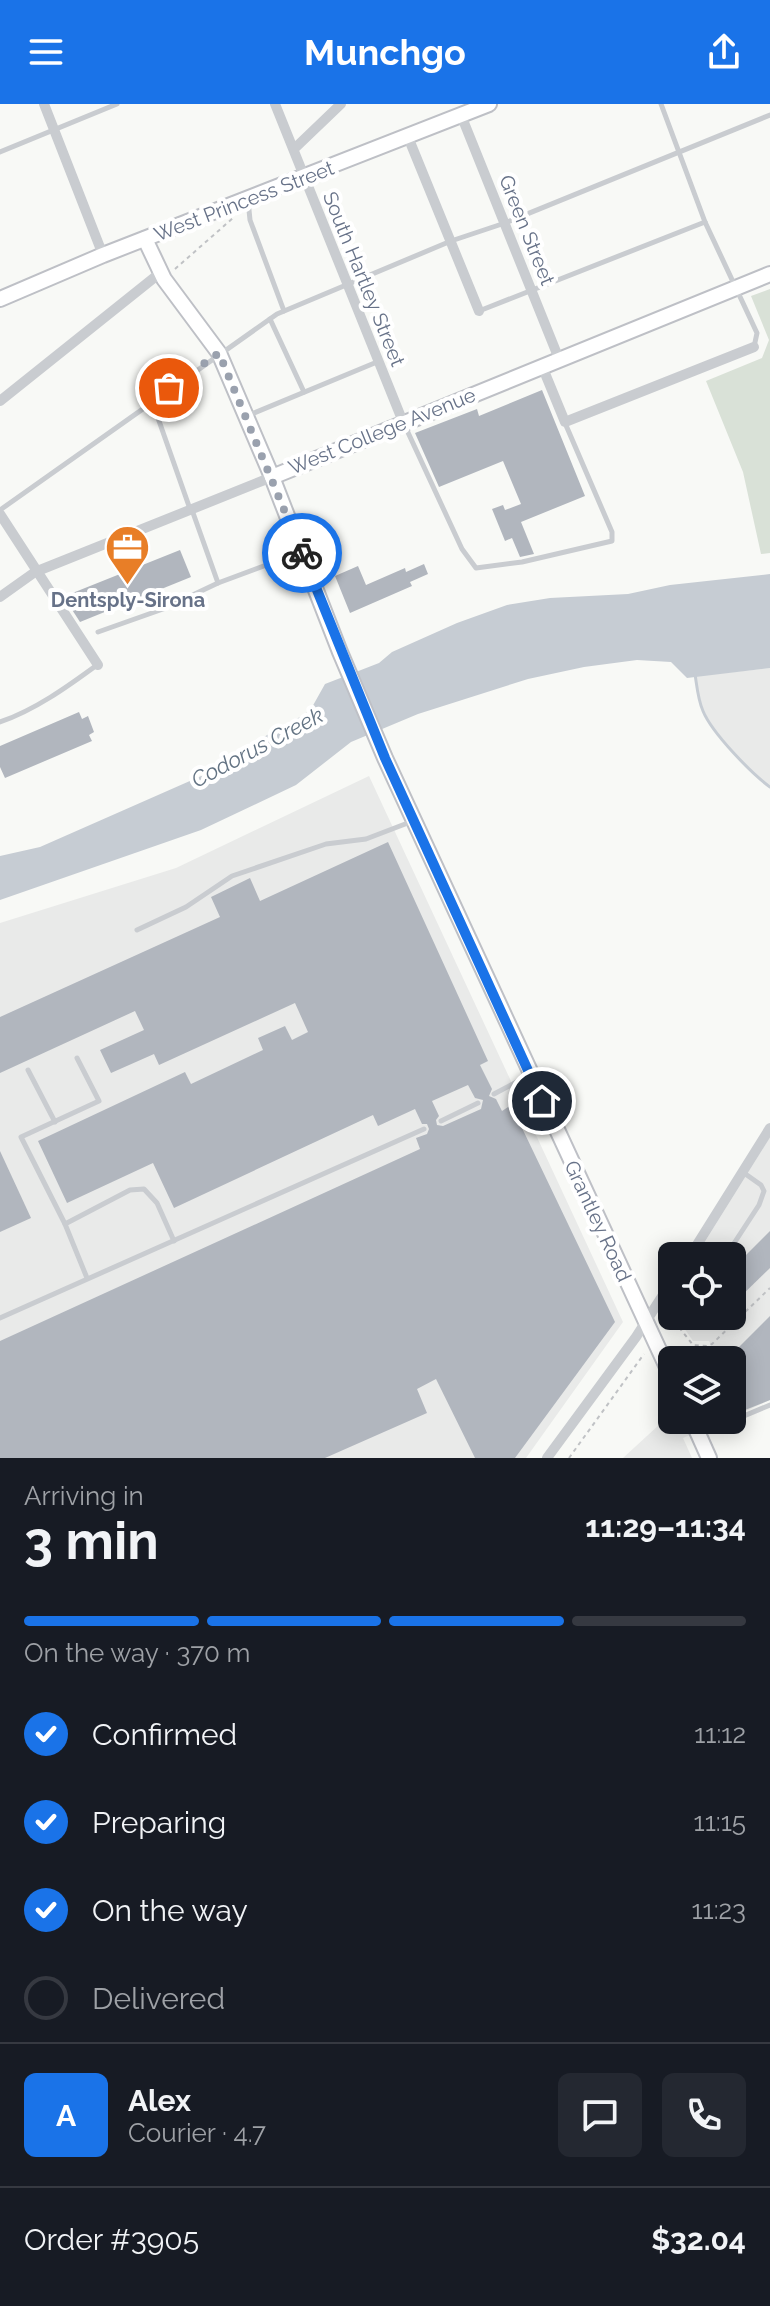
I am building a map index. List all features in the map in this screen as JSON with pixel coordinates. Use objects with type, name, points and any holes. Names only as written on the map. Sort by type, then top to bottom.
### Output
[{"type":"street","points":[[44,104],[103,255]]},
{"type":"street","name":"South Hartley Street","points":[[275,104],[403,422]]},
{"type":"street","points":[[294,149],[341,104]]},
{"type":"street","name":"West Princess Street","points":[[0,299],[103,255],[248,202],[489,104]]},
{"type":"street","name":"Green Street","points":[[461,115],[559,359]]},
{"type":"street","points":[[408,137],[479,311]]},
{"type":"street","name":"Grantley Road","points":[[145,239],[162,276],[219,353],[385,758],[658,1349]]},
{"type":"street","name":"West College Avenue","points":[[0,597],[35,572],[770,274]]},
{"type":"street","points":[[0,401],[162,276]]},
{"type":"street","points":[[542,366],[565,422],[754,347]]},
{"type":"street","points":[[0,512],[35,572],[98,665]]},
{"type":"street","points":[[699,1242],[770,1128]]},
{"type":"street","points":[[547,1458],[658,1302]]},
{"type":"street","points":[[699,1435],[709,1458]]},
{"type":"lane","points":[[0,152],[117,104]]},
{"type":"lane","points":[[661,104],[677,154],[705,222],[757,333],[754,347]]},
{"type":"lane","points":[[0,512],[219,353],[284,311],[451,241],[505,223],[770,115]]},
{"type":"lane","points":[[248,202],[250,220],[284,311]]},
{"type":"lane","points":[[479,311],[705,222]]},
{"type":"lane","points":[[270,319],[304,392]]},
{"type":"lane","points":[[245,416],[377,362]]},
{"type":"lane","points":[[152,401],[218,583]]},
{"type":"lane","points":[[403,422],[462,549],[476,568],[522,562],[612,541],[612,532],[565,422]]},
{"type":"lane","points":[[98,632],[135,620],[301,551]]},
{"type":"lane","points":[[0,722],[61,691],[98,665]]},
{"type":"lane","points":[[137,930],[186,907],[232,876],[326,844],[366,839],[414,821]]},
{"type":"lane","points":[[77,1058],[99,1101],[21,1137],[65,1224],[87,1278]]},
{"type":"lane","points":[[28,1070],[55,1122]]},
{"type":"lane","points":[[494,1094],[530,1075]]},
{"type":"lane","points":[[441,1121],[478,1103]]},
{"type":"lane","points":[[0,1318],[424,1129]]},
{"type":"lane","points":[[735,1242],[759,1205],[764,1191],[761,1185],[743,1172]]},
{"type":"lane","points":[[65,1224],[130,1190],[144,1189],[157,1203],[174,1241]]},
{"type":"lane","points":[[699,1435],[770,1405]]},
{"type":"path","points":[[162,276],[248,202]]},
{"type":"path","points":[[746,1312],[770,1288]]},
{"type":"path","points":[[680,1330],[693,1345],[707,1346],[727,1330]]},
{"type":"path","points":[[569,1458],[644,1354]]},
{"type":"shaded area","points":[[770,289],[770,553],[761,554],[743,472],[706,381],[762,358],[769,340],[751,296]]},
{"type":"shaded area","points":[[770,668],[770,787],[755,776],[712,727],[699,700],[695,676]]},
{"type":"shaded area","points":[[369,776],[623,1322],[526,1458],[0,1458],[0,923],[176,868]]},
{"type":"shaded area","points":[[770,1137],[770,1400],[746,1411],[746,1346],[712,1346],[709,1341],[693,1341],[685,1330],[746,1330],[746,1242],[705,1242]]},
{"type":"shaded area","points":[[658,1426],[658,1434],[692,1434],[683,1438],[692,1458],[623,1458]]},
{"type":"water","name":"Codorus Creek","points":[[770,574],[770,668],[687,678],[671,662],[637,660],[528,679],[418,714],[351,742],[296,785],[201,830],[0,900],[0,856],[40,847],[208,773],[304,715],[311,709],[325,684],[379,663],[392,652],[457,623],[507,605],[550,598],[628,594],[670,585]]},
{"type":"building","points":[[542,390],[585,496],[521,522],[534,554],[520,557],[512,538],[505,541],[492,509],[503,505],[505,510],[521,504],[503,461],[439,487],[415,433],[477,409],[479,416]]},
{"type":"building","name":"Dentsply-Sirona","points":[[180,550],[191,577],[80,622],[69,605],[65,596]]},
{"type":"building","points":[[424,564],[428,574],[410,582],[412,586],[350,613],[335,576],[358,566],[366,585],[405,568],[406,572]]},
{"type":"building","points":[[79,712],[82,719],[88,716],[94,732],[89,735],[92,741],[5,778],[0,767],[0,746]]},
{"type":"building","points":[[388,842],[488,1061],[480,1065],[492,1089],[489,1096],[496,1099],[502,1111],[511,1105],[615,1322],[515,1458],[475,1458],[436,1379],[417,1389],[427,1413],[325,1458],[0,1458],[0,1341],[420,1149],[416,1138],[427,1134],[429,1129],[427,1124],[422,1124],[415,1109],[378,1126],[373,1115],[174,1208],[153,1163],[67,1203],[38,1141],[185,1072],[191,1084],[263,1050],[258,1038],[285,1026],[292,1040],[308,1032],[295,1003],[159,1065],[154,1054],[111,1073],[100,1050],[144,1030],[135,1011],[0,1073],[0,1017],[220,917],[211,897],[250,878],[260,901]],"holes":[[[468,1085],[475,1098],[483,1100],[481,1109],[443,1126],[437,1125],[439,1116],[432,1101]]]},
{"type":"building","points":[[0,1151],[31,1218],[0,1232]]},
{"type":"building","points":[[770,1231],[770,1268],[746,1291],[746,1255]]},
{"type":"building","points":[[770,1316],[770,1400],[746,1410],[746,1346],[740,1346]]},
{"type":"waterway","points":[[695,674],[700,702],[708,720],[733,752],[770,787]]},
{"type":"way so far","points":[[169,388],[219,353],[302,553]]},
{"type":"place","name":"Dentsply-Sirona","points":[[128,587]]},
{"type":"route","points":[[302,553],[385,758],[542,1101]]}]
